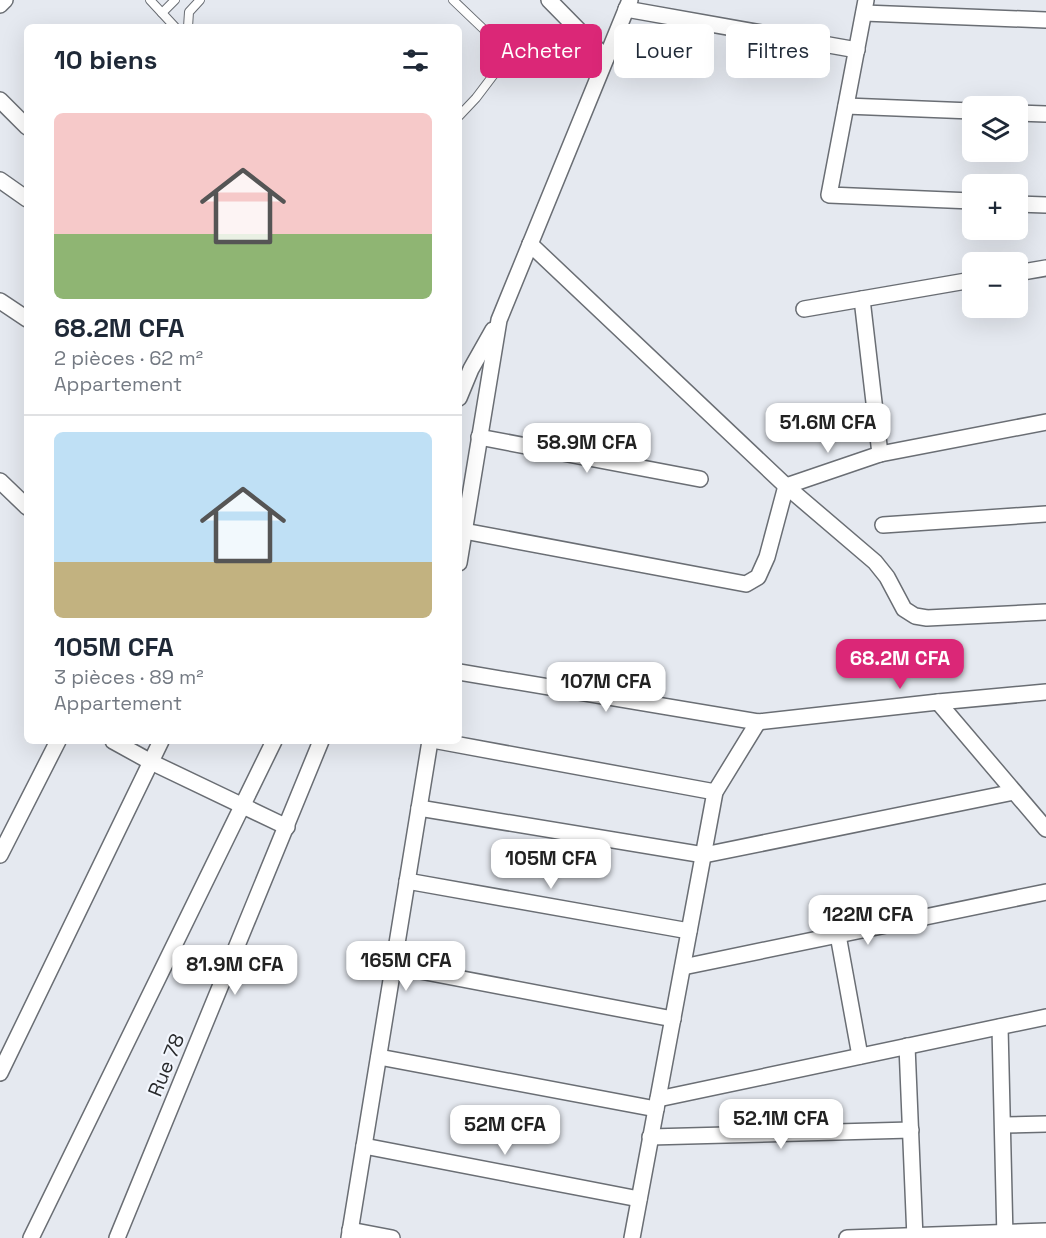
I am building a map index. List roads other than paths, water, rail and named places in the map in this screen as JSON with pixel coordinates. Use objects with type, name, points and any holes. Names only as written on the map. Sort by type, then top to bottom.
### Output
[{"type":"street","points":[[0,5],[5,0]]},
{"type":"street","points":[[549,0],[606,58]]},
{"type":"street","points":[[462,544],[499,320],[628,5],[856,51]]},
{"type":"street","points":[[962,201],[829,195],[865,6],[1046,20]]},
{"type":"street","points":[[0,100],[24,124]]},
{"type":"street","points":[[846,106],[962,111]]},
{"type":"street","points":[[1028,113],[1046,114]]},
{"type":"street","points":[[0,180],[24,197]]},
{"type":"street","points":[[1028,204],[1046,205]]},
{"type":"street","points":[[530,244],[786,486],[875,562],[887,577],[904,609],[915,616],[927,618],[1046,612]]},
{"type":"street","points":[[1028,271],[1046,268]]},
{"type":"street","points":[[804,309],[962,282]]},
{"type":"street","points":[[862,299],[880,454]]},
{"type":"street","points":[[0,301],[24,317]]},
{"type":"street","points":[[462,383],[465,368],[499,320]]},
{"type":"street","points":[[786,486],[880,454],[1046,422]]},
{"type":"street","points":[[479,437],[700,479]]},
{"type":"street","points":[[0,481],[24,504]]},
{"type":"street","points":[[464,531],[746,584],[758,577],[763,567],[786,486]]},
{"type":"street","points":[[883,525],[1046,514]]},
{"type":"street","points":[[462,673],[758,723],[1046,692]]},
{"type":"street","points":[[938,702],[1046,829]]},
{"type":"street","points":[[632,1238],[716,792],[758,723]]},
{"type":"street","points":[[0,855],[56,744]]},
{"type":"street","points":[[118,744],[243,807],[287,826]]},
{"type":"street","points":[[0,1073],[160,744]]},
{"type":"street","points":[[31,1238],[273,744]]},
{"type":"street","name":"Rue 78","points":[[117,1238],[320,744]]},
{"type":"street","points":[[392,1238],[350,1234],[430,744]]},
{"type":"street","points":[[454,744],[716,792]]},
{"type":"street","points":[[419,808],[704,855],[1014,792]]},
{"type":"street","points":[[407,881],[689,931]]},
{"type":"street","points":[[683,967],[1046,892]]},
{"type":"street","points":[[838,935],[861,1056]]},
{"type":"street","points":[[393,966],[673,1019]]},
{"type":"street","points":[[379,1057],[657,1104],[861,1056],[1046,1017]]},
{"type":"street","points":[[1000,1027],[1005,1235]]},
{"type":"street","points":[[907,1047],[915,1237]]},
{"type":"street","points":[[1003,1125],[1046,1124]]},
{"type":"street","points":[[650,1137],[911,1130]]},
{"type":"street","points":[[364,1146],[639,1199]]},
{"type":"street","points":[[847,1238],[1005,1235],[1046,1231]]},
{"type":"lane","points":[[150,0],[172,24]]},
{"type":"lane","points":[[162,13],[175,0]]},
{"type":"lane","points":[[188,24],[189,12],[200,0]]},
{"type":"lane","points":[[453,0],[498,43],[501,65],[462,113]]}]
